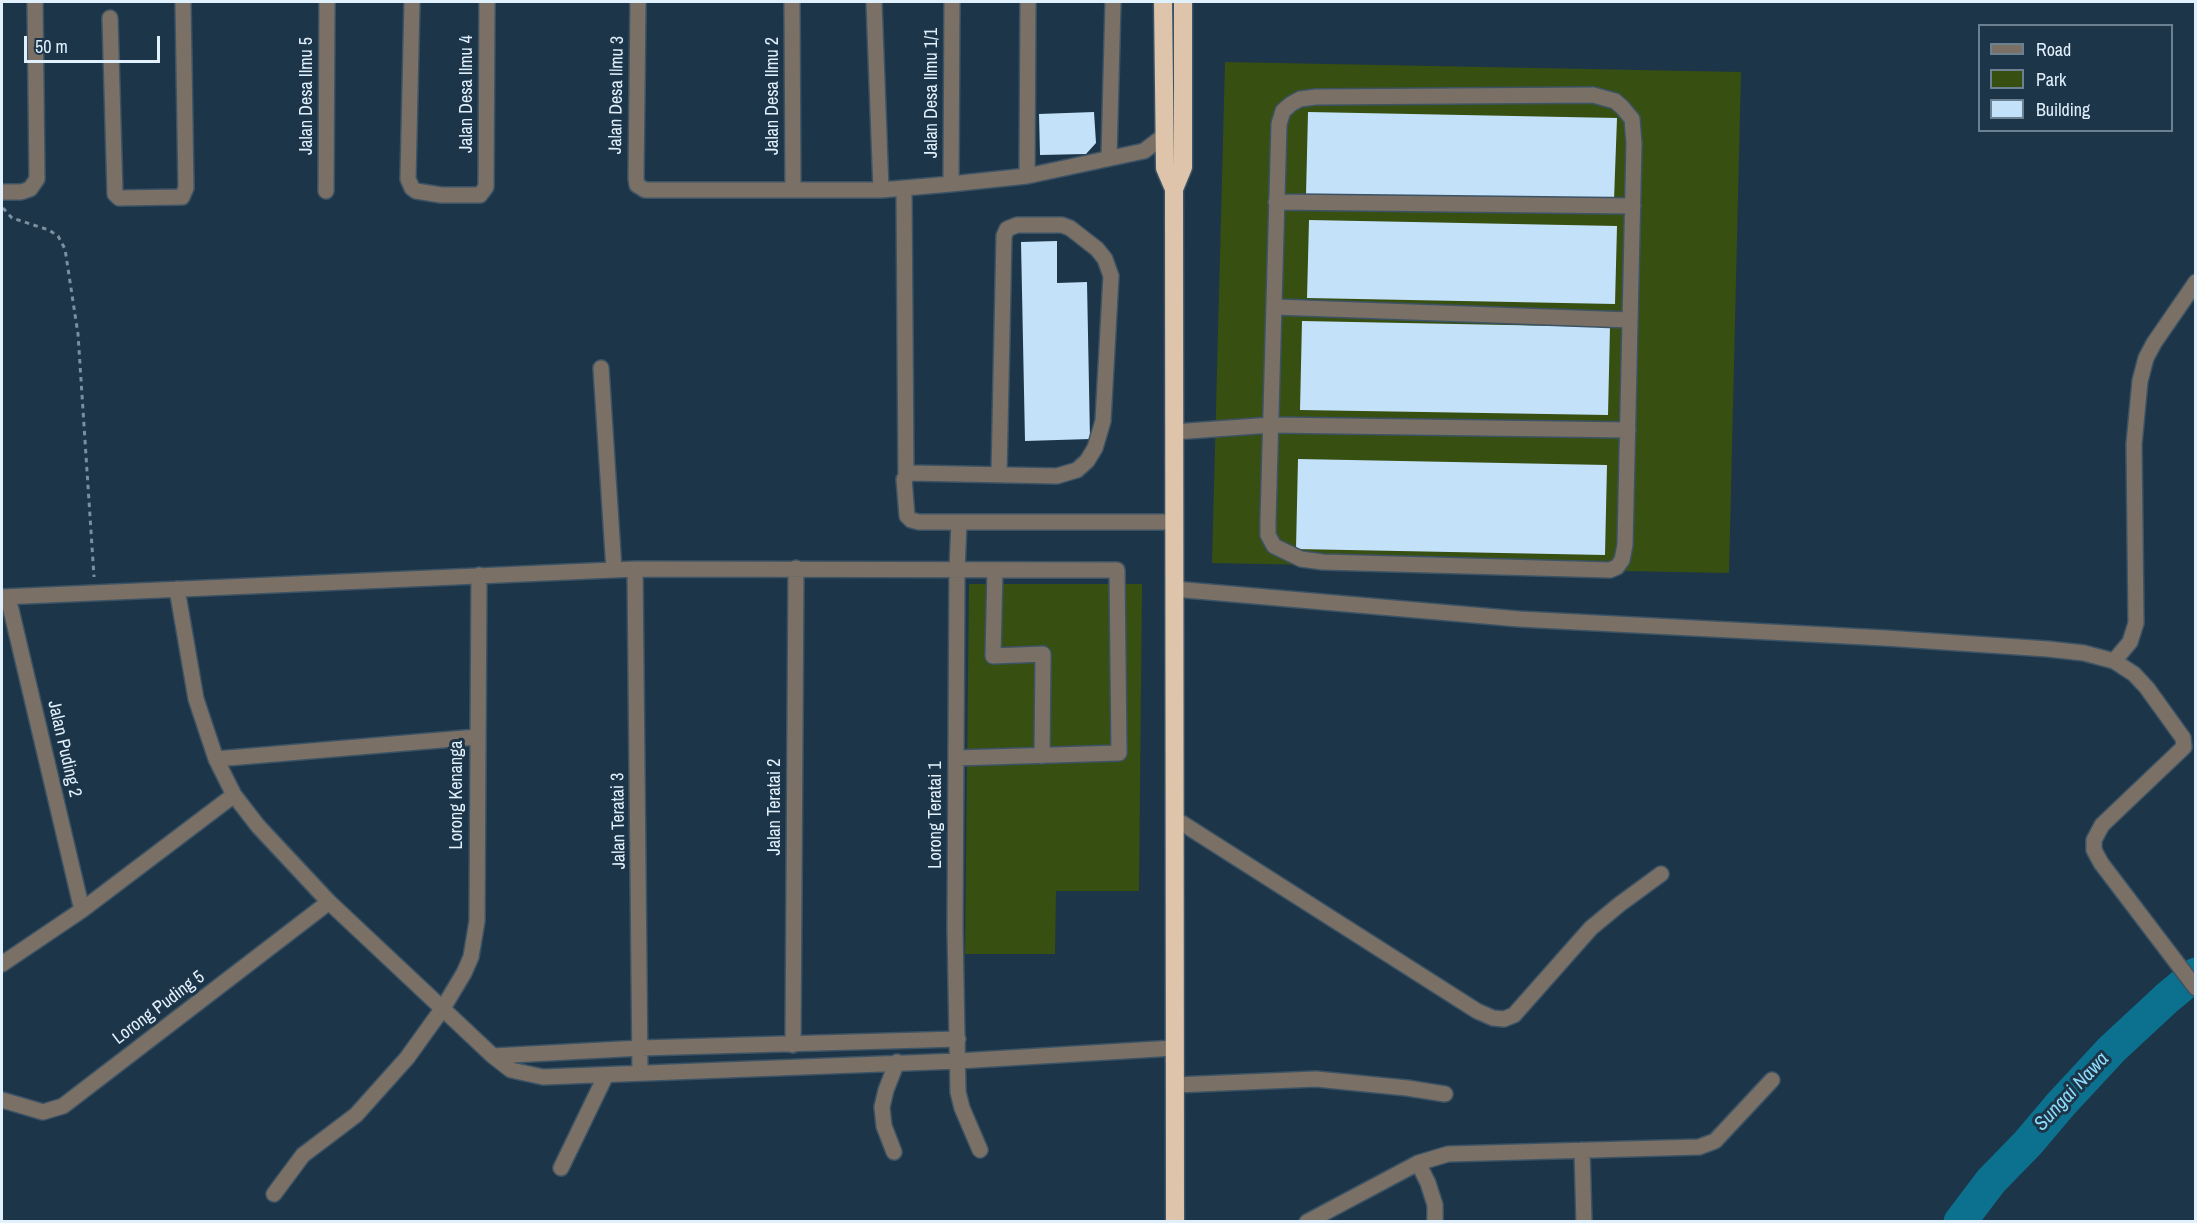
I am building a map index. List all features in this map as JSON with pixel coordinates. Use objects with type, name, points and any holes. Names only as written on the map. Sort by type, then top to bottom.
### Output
[{"type":"highway","points":[[1163,2],[1165,168],[1174,189]]},
{"type":"highway","points":[[1175,1221],[1174,189],[1183,167],[1183,2]]},
{"type":"street","points":[[2,192],[21,192],[30,189],[38,174],[35,2]]},
{"type":"street","points":[[110,18],[113,188],[115,194],[119,198],[182,197],[186,188],[183,2]]},
{"type":"street","name":"Jalan Desa Ilmu 5","points":[[326,191],[327,2]]},
{"type":"street","name":"Jalan Desa Ilmu 4","points":[[412,2],[410,183],[416,191],[441,195],[480,195],[486,188],[487,2]]},
{"type":"street","name":"Jalan Desa Ilmu 3","points":[[638,2],[637,184],[649,190],[793,190]]},
{"type":"street","name":"Jalan Desa Ilmu 2","points":[[792,2],[793,190]]},
{"type":"street","points":[[873,2],[881,190]]},
{"type":"street","name":"Jalan Desa Ilmu 1/1","points":[[951,184],[952,2]]},
{"type":"street","points":[[1027,176],[1028,2]]},
{"type":"street","points":[[1109,157],[1113,2]]},
{"type":"street","points":[[1593,95],[1615,100],[1632,119],[1633,206],[1625,553],[1617,567],[1610,570],[1323,562],[1301,559],[1274,546],[1268,535],[1276,202],[1279,124],[1283,111],[1300,99],[1316,97],[1593,95]]},
{"type":"street","points":[[793,190],[881,190],[1027,176],[1144,151],[1165,135]]},
{"type":"street","points":[[1144,151],[1165,161]]},
{"type":"street","points":[[904,188],[906,477],[904,486],[905,512],[909,518],[919,522],[1174,522]]},
{"type":"street","points":[[1276,202],[1633,206]]},
{"type":"street","points":[[906,477],[910,473],[999,475],[1057,476],[1077,470],[1087,461],[1100,437],[1111,276],[1105,259],[1097,249],[1070,228],[1062,225],[1017,225],[1007,229],[1004,236],[999,475]]},
{"type":"street","points":[[2114,661],[2130,642],[2136,623],[2134,444],[2140,381],[2146,358],[2154,343],[2196,282]]},
{"type":"street","points":[[1275,307],[1630,320]]},
{"type":"street","points":[[602,368],[614,570]]},
{"type":"street","points":[[1174,432],[1271,425],[1628,430]]},
{"type":"street","name":"Lorong Teratai 1","points":[[959,522],[955,928],[958,1092],[962,1108],[980,1150]]},
{"type":"street","name":"Jalan Teratai 2","points":[[793,1045],[796,568]]},
{"type":"street","points":[[5,597],[636,569],[1117,570],[1119,753],[956,758]]},
{"type":"street","name":"Jalan Teratai 3","points":[[636,569],[640,1073]]},
{"type":"street","points":[[995,570],[993,656],[1043,654],[1042,756]]},
{"type":"street","name":"Lorong Kenanga","points":[[274,1194],[303,1155],[356,1115],[381,1090],[443,1008],[471,957],[475,938],[479,575]]},
{"type":"street","points":[[177,589],[196,699],[216,759],[234,795],[258,826],[329,902],[493,1056],[511,1070],[543,1077],[606,1075],[958,1061],[1174,1048]]},
{"type":"street","points":[[1174,589],[1519,618],[2048,649],[2084,653],[2114,661],[2134,674],[2147,688],[2182,738],[2184,747],[2102,825],[2094,840],[2094,850],[2101,864],[2196,988]]},
{"type":"street","name":"Jalan Puding 2","points":[[5,597],[82,910]]},
{"type":"street","points":[[216,759],[477,736]]},
{"type":"street","points":[[2,964],[82,910],[234,795]]},
{"type":"street","points":[[1174,818],[1477,1011],[1493,1018],[1504,1019],[1514,1015],[1591,928],[1661,874]]},
{"type":"street","name":"Lorong Puding 5","points":[[2,1100],[43,1112],[63,1106],[329,902]]},
{"type":"street","points":[[493,1056],[640,1048],[958,1039]]},
{"type":"street","points":[[894,1152],[884,1126],[882,1107],[897,1062]]},
{"type":"street","points":[[561,1168],[606,1075]]},
{"type":"street","points":[[1174,1085],[1316,1079],[1445,1094]]},
{"type":"street","points":[[1307,1221],[1418,1163],[1448,1154],[1699,1147],[1715,1141],[1772,1080]]},
{"type":"street","points":[[1582,1150],[1584,1221]]},
{"type":"street","points":[[1418,1163],[1435,1205],[1435,1221]]},
{"type":"path","points":[[2,204],[4,210],[12,218],[49,230],[58,236],[65,249],[78,334],[83,386],[95,594]]},
{"type":"green space","points":[[1225,62],[1741,72],[1729,573],[1212,563]]},
{"type":"green space","points":[[969,584],[1142,584],[1139,891],[1056,891],[1055,954],[965,954]]},
{"type":"building","points":[[1094,112],[1096,143],[1086,154],[1040,155],[1039,114]]},
{"type":"building","points":[[1308,112],[1617,118],[1614,200],[1306,195]]},
{"type":"building","points":[[1309,220],[1617,226],[1615,304],[1307,298]]},
{"type":"building","points":[[1057,241],[1057,283],[1087,282],[1090,439],[1025,441],[1021,242]]},
{"type":"building","points":[[1302,321],[1610,327],[1608,415],[1300,410]]},
{"type":"building","points":[[1298,459],[1607,465],[1605,555],[1296,549]]},
{"type":"waterway","name":"Sungai Nawa","points":[[1960,1222],[1991,1181],[2112,1049],[2196,974]]}]
